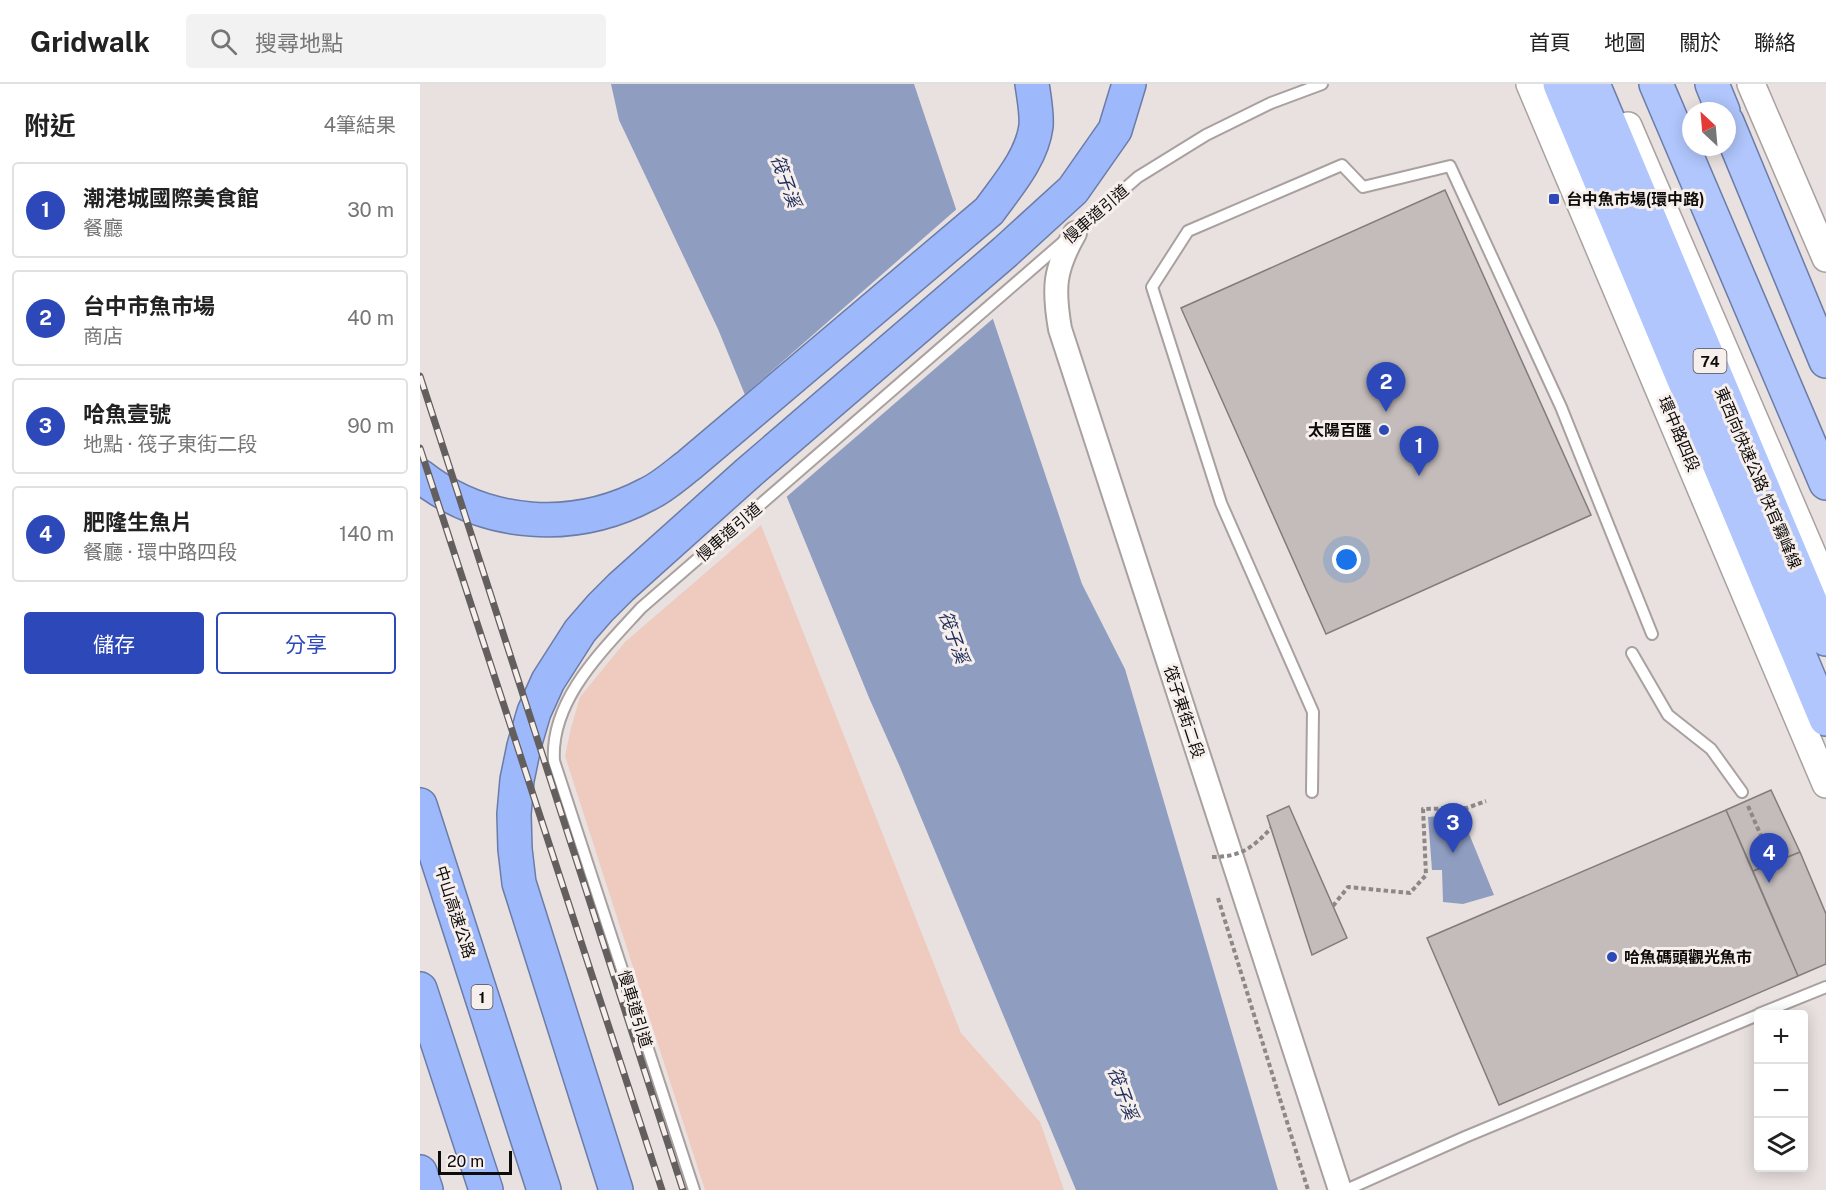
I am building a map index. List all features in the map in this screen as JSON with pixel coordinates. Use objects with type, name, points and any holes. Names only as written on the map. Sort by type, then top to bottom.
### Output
[{"type":"highway","points":[[420,476],[455,499],[480,509],[531,520],[581,518],[605,512],[651,493],[689,465],[989,211],[1015,175],[1029,149],[1036,125],[1032,84]]},
{"type":"highway","points":[[616,1190],[519,883],[514,814],[517,780],[534,712],[548,681],[580,631],[614,594],[747,474],[1073,190],[1115,130],[1129,84]]},
{"type":"highway","points":[[1560,84],[1826,719]]},
{"type":"highway","name":"東西向快速公路 快官霧峰線","points":[[1593,84],[1826,639]]},
{"type":"highway","points":[[1656,84],[1826,483]]},
{"type":"highway","points":[[1712,84],[1719,102]]},
{"type":"highway","points":[[1736,144],[1826,361]]},
{"type":"highway","name":"中山高速公路","points":[[420,805],[544,1190]]},
{"type":"highway","points":[[420,989],[486,1190]]},
{"type":"highway","points":[[420,1172],[426,1190]]},
{"type":"street","name":"環中路四段","points":[[1530,84],[1826,784]]},
{"type":"street","points":[[1610,84],[1826,586]]},
{"type":"street","points":[[1670,84],[1682,111]]},
{"type":"street","points":[[1751,84],[1826,258]]},
{"type":"street","points":[[1702,156],[1826,444]]},
{"type":"street","name":"筏子東街二段","points":[[1075,233],[1063,254],[1057,274],[1054,299],[1060,329],[1340,1190]]},
{"type":"lane","name":"慢車道引道","points":[[694,1190],[554,761],[553,744],[559,721],[573,690],[606,647],[641,608],[1138,177],[1206,135],[1271,103],[1322,84]]},
{"type":"lane","points":[[1312,792],[1313,712],[1221,503],[1152,287],[1188,231],[1342,165],[1363,187],[1450,166],[1561,407],[1652,634]]},
{"type":"lane","points":[[1632,653],[1668,715],[1711,749],[1742,792]]},
{"type":"lane","points":[[1771,1010],[1826,987]]},
{"type":"lane","points":[[1346,1190],[1465,1137],[1754,1017]]},
{"type":"path","points":[[1742,792],[1773,863]]},
{"type":"path","points":[[1333,906],[1348,886],[1410,893],[1426,874],[1423,809],[1467,808],[1486,801]]},
{"type":"path","points":[[1212,857],[1241,853],[1256,844],[1270,828]]},
{"type":"shaded area","points":[[761,525],[961,1033],[1040,1122],[1064,1190],[705,1190],[565,756],[580,697],[625,642]]},
{"type":"water","name":"筏子溪","points":[[611,84],[914,84],[1082,584],[1125,669],[1278,1190],[1076,1190],[870,700],[718,329],[619,120]]},
{"type":"water","points":[[1461,814],[1494,895],[1463,904],[1443,902],[1442,870],[1432,870],[1428,817]]},
{"type":"pier","points":[[959,207],[996,316],[784,499],[742,397]]},
{"type":"building","points":[[1445,190],[1591,515],[1326,634],[1181,308]]},
{"type":"building","points":[[1771,790],[1800,852],[1753,871],[1726,810]]},
{"type":"building","points":[[1289,806],[1347,938],[1312,955],[1267,816]]},
{"type":"building","name":"哈魚碼頭觀光魚市","points":[[1726,810],[1798,976],[1499,1105],[1427,938]]},
{"type":"building","points":[[1800,852],[1826,914],[1826,964],[1798,976],[1753,871]]},
{"type":"railway","points":[[420,376],[683,1190]]},
{"type":"railway","points":[[420,448],[662,1190]]},
{"type":"place","name":"台中魚市場(環中路)","points":[[1554,199]]},
{"type":"place","name":"台中市魚市場","points":[[1386,412]]},
{"type":"place","name":"太陽百匯","points":[[1384,430]]},
{"type":"place","name":"潮港城國際美食館","points":[[1419,476]]},
{"type":"place","name":"哈魚壹號","points":[[1453,853]]},
{"type":"place","name":"肥隆生魚片","points":[[1769,883]]},
{"type":"place","name":"哈魚碼頭觀光魚市","points":[[1612,957]]}]
